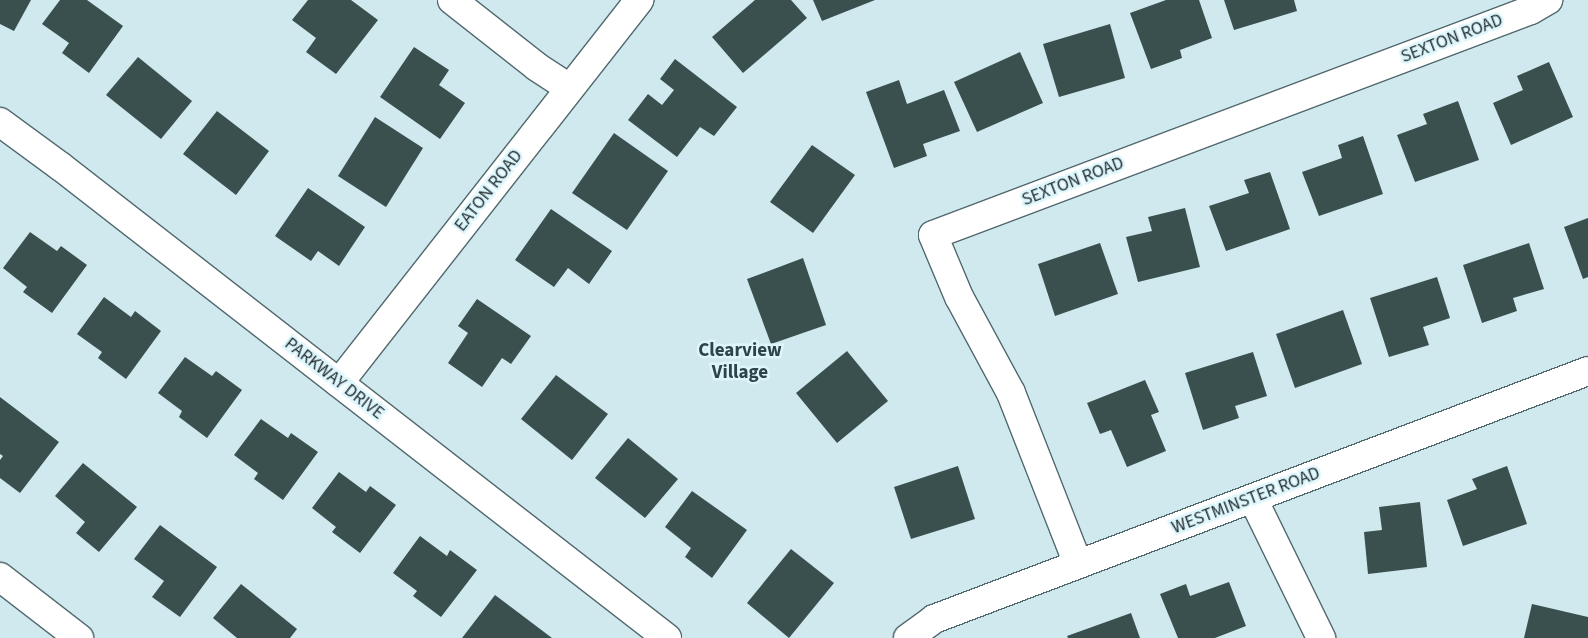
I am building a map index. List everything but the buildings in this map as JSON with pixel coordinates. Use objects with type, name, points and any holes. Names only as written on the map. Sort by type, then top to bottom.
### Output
[{"type":"street","points":[[452,0],[537,67],[569,88]]},
{"type":"street","name":"EATON ROAD","points":[[339,383],[640,0]]},
{"type":"street","name":"SEXTON ROAD","points":[[1078,564],[1011,393],[959,297],[933,235],[1513,17],[1548,0]]},
{"type":"street","name":"PARKWAY DRIVE","points":[[0,122],[60,166],[667,638]]},
{"type":"street","name":"WESTMINSTER ROAD","points":[[908,638],[934,619],[1588,371]]},
{"type":"street","points":[[1253,499],[1321,638]]},
{"type":"street","points":[[0,577],[79,638]]},
{"type":"district","name":"Clearview Village","points":[[740,362]]}]
